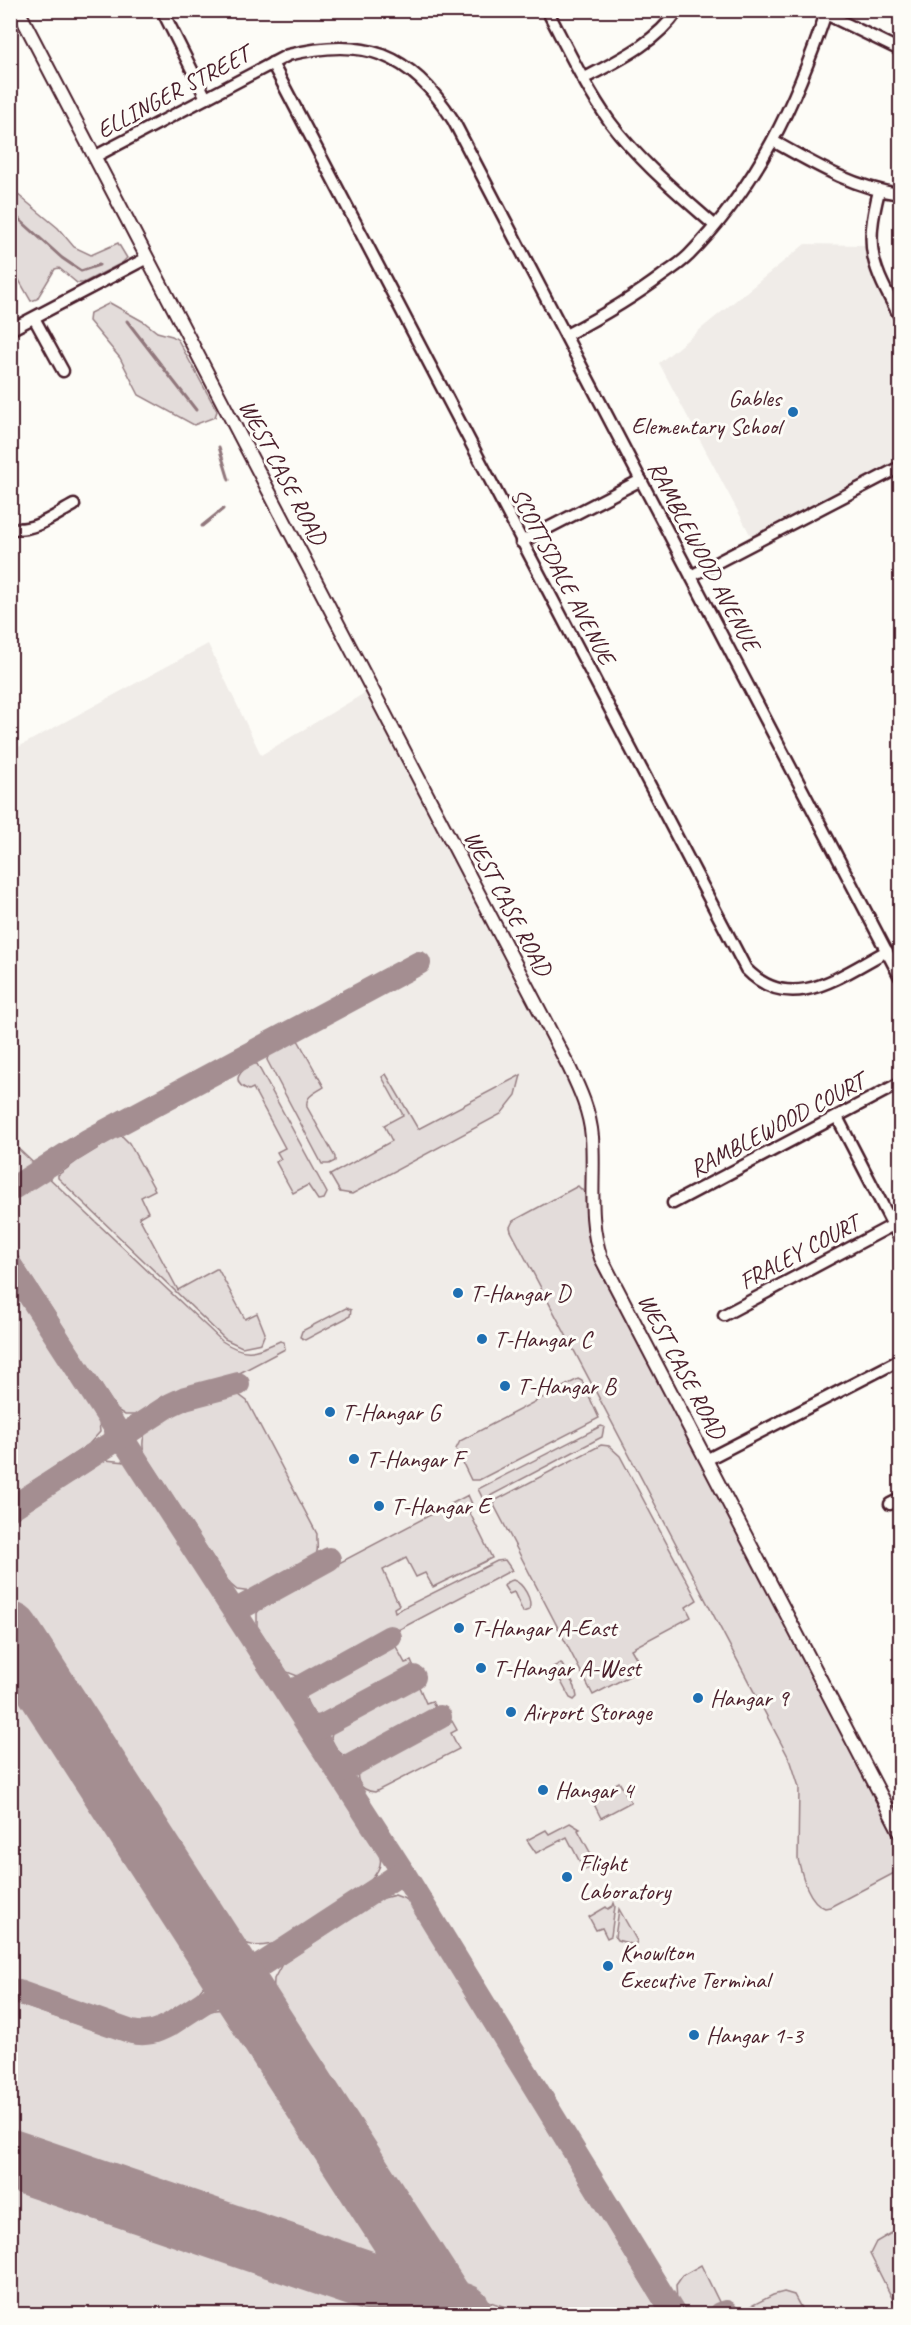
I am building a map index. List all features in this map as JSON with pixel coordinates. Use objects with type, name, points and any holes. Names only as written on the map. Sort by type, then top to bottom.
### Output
[{"type":"main road","name":"WEST CASE ROAD","points":[[18,10],[569,1067],[585,1102],[591,1126],[593,1149],[591,1215],[597,1247],[611,1278],[708,1459],[900,1832]]},
{"type":"street","points":[[162,10],[207,98]]},
{"type":"street","points":[[547,10],[583,78],[610,122],[671,187],[714,225]]},
{"type":"street","points":[[583,78],[653,38],[678,10]]},
{"type":"street","points":[[566,335],[641,292],[688,256],[745,189],[773,141],[796,92],[826,12],[900,50]]},
{"type":"street","name":"RAMBLEWOOD AVENUE","points":[[272,63],[288,55],[315,48],[336,46],[385,55],[425,82],[453,120],[900,977]]},
{"type":"street","name":"ELLINGER STREET","points":[[94,157],[272,63]]},
{"type":"street","name":"SCOTTSDALE AVENUE","points":[[272,63],[746,969],[755,979],[767,986],[794,992],[823,984],[887,951]]},
{"type":"street","points":[[773,141],[818,166],[879,191],[900,194]]},
{"type":"street","points":[[879,191],[871,222],[870,241],[879,276],[900,317]]},
{"type":"street","points":[[10,330],[147,258]]},
{"type":"street","points":[[34,318],[63,371]]},
{"type":"street","points":[[691,576],[900,467]]},
{"type":"street","points":[[521,542],[641,480]]},
{"type":"street","points":[[10,528],[26,529],[38,525],[74,505]]},
{"type":"street","name":"RAMBLEWOOD COURT","points":[[673,1203],[900,1083]]},
{"type":"street","points":[[837,1117],[900,1239]]},
{"type":"street","name":"FRALEY COURT","points":[[724,1315],[893,1226]]},
{"type":"street","points":[[708,1459],[900,1360]]},
{"type":"shaded area","points":[[11,189],[58,228],[74,247],[91,255],[118,243],[127,258],[122,263],[83,283],[77,283],[59,268],[55,269],[37,299],[31,301],[11,266]]},
{"type":"shaded area","name":"Gables Elementary School","points":[[805,244],[865,245],[878,288],[900,330],[900,461],[752,538],[659,363]]},
{"type":"shaded area","points":[[110,303],[157,332],[178,340],[217,411],[215,417],[194,425],[139,395],[120,358],[89,321],[90,313]]},
{"type":"shaded area","points":[[208,644],[261,755],[368,691],[574,1087],[586,1129],[585,1193],[588,1235],[600,1272],[900,1842],[900,2314],[11,2314],[11,751]]},
{"type":"shaded area","points":[[298,1040],[324,1087],[309,1097],[307,1107],[335,1157],[335,1161],[329,1164],[322,1164],[267,1060],[268,1056]]},
{"type":"shaded area","points":[[257,1064],[327,1193],[324,1199],[318,1200],[308,1185],[293,1193],[276,1162],[281,1159],[277,1152],[285,1148],[253,1088],[249,1090],[243,1087],[238,1080],[244,1069]]},
{"type":"shaded area","points":[[386,1074],[418,1129],[521,1075],[516,1095],[501,1114],[352,1194],[340,1192],[330,1175],[392,1141],[384,1125],[403,1115],[382,1077]]},
{"type":"shaded area","points":[[122,1136],[129,1143],[155,1190],[141,1197],[148,1212],[139,1217],[178,1290],[218,1269],[245,1319],[257,1313],[265,1333],[261,1343],[242,1347],[225,1339],[58,1178],[58,1175],[80,1159],[116,1137]]},
{"type":"shaded area","points":[[10,1141],[222,1341],[238,1349],[251,1351],[280,1341],[284,1342],[285,1349],[234,1376],[170,1395],[138,1415],[125,1415],[117,1410],[11,1246]]},
{"type":"shaded area","points":[[578,1186],[585,1193],[588,1235],[600,1272],[900,1840],[900,1870],[830,1907],[825,1908],[819,1905],[810,1894],[798,1859],[799,1787],[791,1762],[511,1231],[513,1221]]},
{"type":"shaded area","points":[[10,1285],[99,1421],[100,1432],[89,1444],[11,1496]]},
{"type":"shaded area","points":[[346,1308],[351,1310],[350,1316],[305,1340],[300,1337],[302,1331]]},
{"type":"shaded area","points":[[578,1379],[582,1381],[599,1418],[479,1480],[471,1480],[456,1449],[460,1441]]},
{"type":"shaded area","points":[[231,1393],[247,1401],[317,1534],[317,1551],[311,1561],[252,1592],[237,1590],[230,1584],[144,1452],[143,1439],[149,1427],[160,1418],[189,1404]]},
{"type":"shaded area","points":[[601,1426],[604,1427],[602,1437],[483,1499],[478,1489]]},
{"type":"shaded area","points":[[601,1445],[609,1446],[620,1456],[697,1600],[686,1607],[691,1617],[631,1649],[638,1661],[635,1673],[593,1695],[494,1505],[496,1500]]},
{"type":"shaded area","points":[[105,1460],[126,1462],[379,1853],[379,1868],[370,1881],[278,1942],[254,1945],[230,1936],[11,1596],[11,1520]]},
{"type":"shaded area","points":[[468,1495],[472,1504],[467,1507],[492,1558],[433,1587],[425,1573],[416,1577],[406,1558],[383,1570],[399,1605],[394,1608],[395,1612],[497,1561],[505,1560],[512,1570],[311,1676],[300,1677],[287,1672],[257,1626],[257,1613],[265,1602]]},
{"type":"shaded area","points":[[513,1580],[526,1592],[530,1602],[529,1610],[523,1612],[514,1592],[509,1594],[504,1586]]},
{"type":"shaded area","points":[[393,1641],[405,1663],[411,1661],[413,1672],[327,1717],[315,1715],[306,1697],[311,1685]]},
{"type":"shaded area","points":[[561,1663],[575,1687],[577,1697],[574,1700],[570,1698],[553,1667]]},
{"type":"shaded area","points":[[10,1676],[205,1972],[206,1983],[195,1996],[155,2021],[134,2022],[11,1979]]},
{"type":"shaded area","points":[[416,1680],[426,1703],[432,1701],[437,1712],[355,1757],[343,1755],[340,1752],[331,1738],[333,1726]]},
{"type":"shaded area","points":[[446,1719],[452,1721],[457,1730],[451,1733],[459,1749],[375,1792],[361,1786],[358,1773],[363,1764]]},
{"type":"shaded area","points":[[619,1782],[631,1802],[601,1818],[591,1798]]},
{"type":"shaded area","points":[[570,1823],[580,1829],[578,1830],[597,1865],[584,1870],[567,1837],[536,1853],[527,1840],[546,1830],[549,1834]]},
{"type":"shaded area","points":[[395,1895],[408,1900],[661,2314],[527,2314],[469,2295],[457,2285],[273,2002],[274,1979],[282,1964],[380,1899]]},
{"type":"shaded area","points":[[614,1903],[611,1936],[607,1938],[602,1928],[596,1930],[589,1917],[606,1907],[608,1909]]},
{"type":"shaded area","points":[[619,1909],[637,1941],[635,1945],[617,1940],[615,1937]]},
{"type":"shaded area","points":[[18,2004],[133,2043],[149,2043],[162,2039],[206,2013],[230,2010],[389,2254],[376,2263],[11,2138],[11,2007]]},
{"type":"shaded area","points":[[11,2182],[404,2314],[11,2314]]},
{"type":"shaded area","points":[[900,2228],[900,2252],[893,2256],[900,2270],[900,2314],[870,2254],[876,2242]]},
{"type":"shaded area","points":[[701,2265],[721,2306],[705,2314],[690,2314],[677,2302],[676,2285],[683,2275]]},
{"type":"shaded area","points":[[784,2292],[794,2295],[804,2314],[735,2314],[773,2295]]},
{"type":"waterway","points":[[10,211],[62,258],[81,271],[99,265]]},
{"type":"waterway","points":[[127,321],[196,410]]},
{"type":"waterway","points":[[219,447],[229,480]]},
{"type":"waterway","points":[[202,526],[223,509]]},
{"type":"taxiway","points":[[10,1190],[87,1141],[419,963]]},
{"type":"taxiway","points":[[10,1265],[403,1872],[674,2314]]},
{"type":"taxiway","points":[[10,1509],[170,1405],[185,1398],[238,1384]]},
{"type":"taxiway","points":[[235,1611],[329,1559]]},
{"type":"taxiway","points":[[289,1693],[390,1637]]},
{"type":"taxiway","points":[[313,1731],[414,1677]]},
{"type":"taxiway","points":[[339,1772],[440,1717]]},
{"type":"taxiway","points":[[10,1989],[132,2032],[155,2031],[169,2025],[403,1872]]},
{"type":"taxiway","points":[[720,2314],[726,2312]]},
{"type":"runway","points":[[10,1632],[451,2314]]},
{"type":"runway","points":[[10,2159],[462,2313]]},
{"type":"place","name":"Gables Elementary School","points":[[793,412]]},
{"type":"place","name":"T-Hangar D","points":[[458,1293]]},
{"type":"place","name":"T-Hangar C","points":[[482,1339]]},
{"type":"place","name":"T-Hangar B","points":[[505,1386]]},
{"type":"place","name":"T-Hangar G","points":[[330,1412]]},
{"type":"place","name":"T-Hangar F","points":[[354,1459]]},
{"type":"place","name":"T-Hangar E","points":[[379,1506]]},
{"type":"place","name":"T-Hangar A-East","points":[[459,1628]]},
{"type":"place","name":"T-Hangar A-West","points":[[481,1668]]},
{"type":"place","name":"Hangar 9","points":[[698,1698]]},
{"type":"place","name":"Airport Storage","points":[[511,1712]]},
{"type":"place","name":"Hangar 4","points":[[543,1790]]},
{"type":"place","name":"Flight Laboratory","points":[[567,1877]]},
{"type":"place","name":"Knowlton Executive Terminal","points":[[608,1966]]},
{"type":"place","name":"Hangar 1-3","points":[[694,2035]]}]
